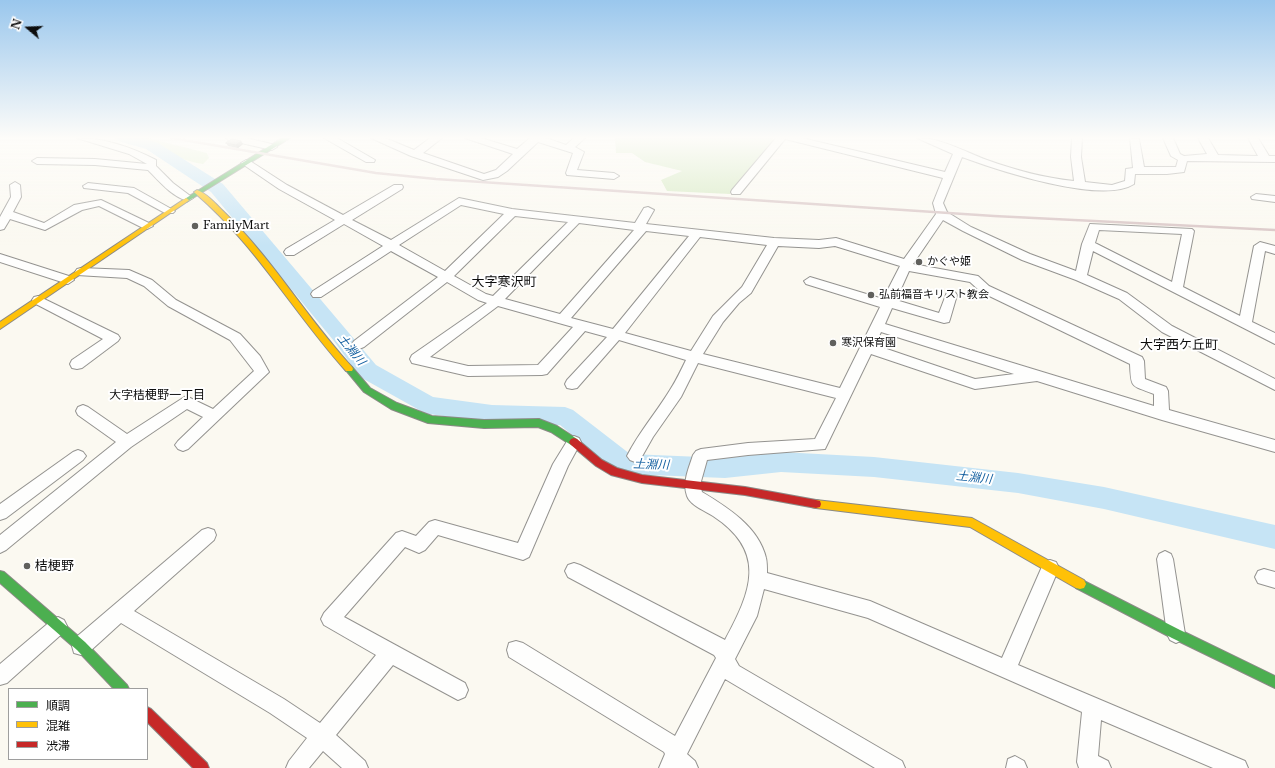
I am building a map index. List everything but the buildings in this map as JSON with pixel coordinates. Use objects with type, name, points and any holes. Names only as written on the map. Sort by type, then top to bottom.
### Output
[{"type":"street","points":[[157,174],[169,185],[196,193],[214,205],[267,264],[318,333],[366,390],[394,406],[431,420],[484,424],[539,423],[554,429],[574,442],[600,463],[615,472],[642,479],[694,481],[822,505],[972,523],[1050,568],[1176,634],[1275,682]]},
{"type":"street","points":[[0,326],[169,211],[228,174]]},
{"type":"street","points":[[262,174],[283,188],[392,246],[482,297],[494,302],[694,357],[843,394]]},
{"type":"street","points":[[474,174],[483,177],[494,176],[497,174]]},
{"type":"street","points":[[583,174],[614,176]]},
{"type":"street","points":[[736,192],[751,174]]},
{"type":"street","points":[[940,174],[949,176],[938,203],[942,214],[1026,257],[1080,277],[1123,296],[1167,329],[1275,385]]},
{"type":"street","points":[[1019,174],[1033,178],[1080,186],[1114,188],[1124,186],[1130,182],[1130,174]]},
{"type":"street","points":[[1078,174],[1080,186]]},
{"type":"street","points":[[0,227],[16,197],[15,185]]},
{"type":"street","points":[[88,186],[130,190],[169,211]]},
{"type":"street","points":[[290,252],[398,187]]},
{"type":"street","points":[[1256,197],[1275,199]]},
{"type":"street","points":[[317,294],[459,201],[512,212],[640,228],[774,242],[819,244],[836,242],[906,266],[974,279],[986,289],[1137,361],[1138,382],[1161,391],[1162,414]]},
{"type":"street","points":[[7,214],[45,228],[76,208],[94,203],[101,203],[147,226]]},
{"type":"street","points":[[562,320],[640,228],[648,210]]},
{"type":"street","points":[[359,344],[446,276],[512,212]]},
{"type":"street","points":[[678,764],[748,616],[758,579],[758,558],[746,535],[721,512],[695,496],[694,481],[701,455],[748,449],[820,445],[843,394],[906,266],[925,236],[942,214]]},
{"type":"street","points":[[576,220],[488,309],[417,359],[468,371],[542,370],[582,326]]},
{"type":"street","points":[[1080,277],[1094,226],[1188,231],[1177,288]]},
{"type":"street","points":[[572,384],[616,335],[697,233]]},
{"type":"street","points":[[635,456],[648,433],[676,393],[694,357],[718,319],[735,300],[747,290],[774,242]]},
{"type":"street","points":[[1088,244],[1275,339]]},
{"type":"street","points":[[1245,324],[1260,246],[1275,250]]},
{"type":"street","points":[[0,258],[68,280]]},
{"type":"street","points":[[81,272],[129,274],[148,283],[172,303],[236,337],[255,360],[262,372],[183,445]]},
{"type":"street","points":[[810,281],[944,319],[951,295]]},
{"type":"street","points":[[38,300],[113,338],[77,364]]},
{"type":"street","points":[[876,326],[1040,375],[1162,414],[1275,446]]},
{"type":"street","points":[[866,347],[975,384],[1040,375]]},
{"type":"street","points":[[0,545],[126,444],[186,402],[214,416]]},
{"type":"street","points":[[83,410],[118,435],[126,444]]},
{"type":"street","points":[[458,690],[330,619],[402,538],[419,545],[435,527],[523,552],[561,464],[574,442]]},
{"type":"street","points":[[0,513],[78,456]]},
{"type":"street","points":[[80,646],[208,535]]},
{"type":"street","points":[[1165,559],[1176,634]]},
{"type":"street","points":[[1007,670],[1050,568]]},
{"type":"street","points":[[574,571],[721,648],[732,673],[895,768]]},
{"type":"street","points":[[0,576],[80,646],[122,688]]},
{"type":"street","points":[[758,579],[870,610],[1092,707],[1238,768]]},
{"type":"street","points":[[119,612],[277,706],[322,736],[358,768]]},
{"type":"street","points":[[0,676],[58,626]]},
{"type":"street","points":[[516,650],[671,745],[678,764]]},
{"type":"street","points":[[296,768],[390,653]]},
{"type":"street","points":[[1092,707],[1087,762],[1101,768]]},
{"type":"street","points":[[148,714],[199,767]]},
{"type":"green space","points":[[675,174],[747,174],[730,194],[667,191],[661,180]]},
{"type":"waterway","name":"土淵川","points":[[195,174],[217,188],[341,336],[368,371],[429,405],[492,414],[565,416],[625,464],[666,467],[725,468],[781,462],[874,467],[1018,483],[1104,498],[1275,537]]},
{"type":"railway","points":[[384,174],[436,179],[994,216],[1275,230]]},
{"type":"traffic: fast","points":[[186,200],[229,174]]},
{"type":"traffic: fast","points":[[349,369],[367,390],[394,406],[431,420],[484,424],[539,423],[554,429],[574,442]]},
{"type":"traffic: fast","points":[[0,576],[81,646],[122,688]]},
{"type":"traffic: fast","points":[[1080,584],[1176,634],[1275,682]]},
{"type":"traffic: slow","points":[[197,192],[215,207],[247,240],[276,276],[317,332],[349,369]]},
{"type":"traffic: slow","points":[[0,326],[186,200]]},
{"type":"traffic: slow","points":[[816,504],[972,523],[1080,584]]},
{"type":"traffic: jam","points":[[574,442],[599,463],[615,472],[642,479],[745,491],[816,504]]},
{"type":"traffic: jam","points":[[148,714],[202,768]]},
{"type":"place","name":"FamilyMart","points":[[195,226]]},
{"type":"place","name":"かぐや姫","points":[[919,262]]},
{"type":"place","name":"弘前福音キリスト教会","points":[[871,295]]},
{"type":"place","name":"寒沢保育園","points":[[833,343]]},
{"type":"place","name":"桔梗野","points":[[27,566]]},
{"type":"district","name":"大字寒沢町","points":[[504,282]]},
{"type":"district","name":"大字西ケ丘町","points":[[1179,345]]},
{"type":"district","name":"大字桔梗野一丁目","points":[[157,396]]}]
